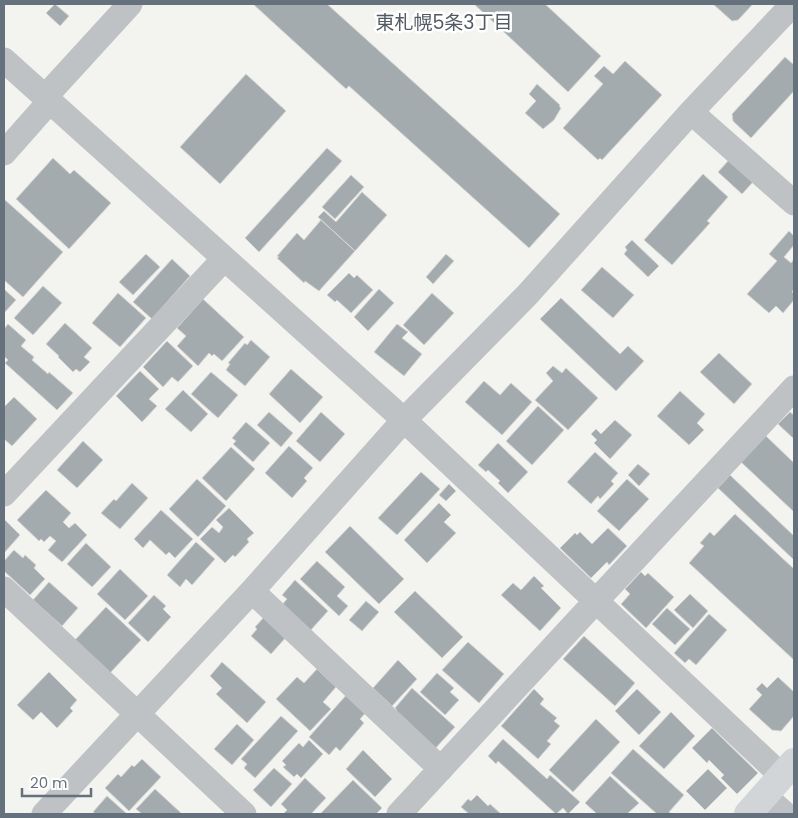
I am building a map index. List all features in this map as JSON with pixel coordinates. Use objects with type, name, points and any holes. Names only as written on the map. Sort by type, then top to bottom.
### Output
[{"type":"street","points":[[4,153],[47,99],[130,4]]},
{"type":"street","points":[[44,814],[252,592],[404,420],[528,294],[691,112],[793,4]]},
{"type":"street","points":[[4,60],[404,420],[596,601],[772,787],[785,814]]},
{"type":"street","points":[[691,112],[794,203]]},
{"type":"street","points":[[4,494],[224,259]]},
{"type":"street","points":[[398,814],[794,388]]},
{"type":"street","points":[[4,589],[244,814]]},
{"type":"street","points":[[252,592],[441,769]]},
{"type":"building","points":[[55,4],[69,16],[60,26],[46,13]]},
{"type":"building","points":[[253,4],[327,4],[560,214],[529,248],[349,86],[346,89]]},
{"type":"building","points":[[474,4],[545,4],[601,56],[568,92]]},
{"type":"building","points":[[713,4],[753,4],[738,20],[732,21]]},
{"type":"building","points":[[785,57],[794,65],[794,91],[751,138],[733,121],[732,114]]},
{"type":"building","points":[[625,61],[662,95],[602,160],[600,158],[598,160],[563,128],[603,84],[594,76],[604,66],[613,74]]},
{"type":"building","points":[[246,74],[286,111],[220,184],[180,147]]},
{"type":"building","points":[[537,84],[561,108],[554,120],[543,129],[525,113],[536,101],[529,94]]},
{"type":"building","points":[[327,148],[342,161],[259,252],[245,238]]},
{"type":"building","points":[[53,158],[70,174],[74,170],[111,203],[69,249],[16,199]]},
{"type":"building","points":[[729,160],[753,182],[742,194],[718,172]]},
{"type":"building","points":[[703,174],[728,197],[707,221],[710,223],[672,265],[644,240]]},
{"type":"building","points":[[351,175],[364,187],[335,219],[322,207]]},
{"type":"building","points":[[362,192],[387,215],[355,251],[318,217],[324,211],[336,222]]},
{"type":"building","points":[[4,199],[63,252],[23,297],[4,280]]},
{"type":"building","points":[[321,220],[355,251],[319,291],[305,281],[304,283],[277,256],[297,233],[304,240]]},
{"type":"building","points":[[789,231],[794,236],[794,245],[784,257],[791,263],[794,259],[794,289],[792,292],[794,300],[783,313],[776,306],[769,313],[747,294],[777,261],[769,254]]},
{"type":"building","points":[[632,240],[659,266],[648,277],[624,254],[627,250],[625,247]]},
{"type":"building","points":[[146,254],[160,267],[133,295],[119,282]]},
{"type":"building","points":[[446,254],[454,261],[433,284],[426,277]]},
{"type":"building","points":[[172,259],[190,276],[152,319],[133,302]]},
{"type":"building","points":[[602,267],[634,295],[613,318],[581,290]]},
{"type":"building","points":[[349,273],[354,278],[357,275],[373,290],[351,313],[337,300],[335,302],[327,295]]},
{"type":"building","points":[[43,286],[62,303],[33,335],[14,318]]},
{"type":"building","points":[[4,289],[16,300],[4,313]]},
{"type":"building","points":[[379,289],[394,303],[368,331],[354,317]]},
{"type":"building","points":[[118,293],[146,318],[120,347],[92,323]]},
{"type":"building","points":[[432,293],[454,313],[424,345],[403,325]]},
{"type":"building","points":[[561,298],[620,354],[628,346],[644,361],[616,391],[540,319]]},
{"type":"building","points":[[203,299],[244,337],[222,361],[214,354],[212,356],[209,353],[198,366],[177,346],[186,336],[177,328]]},
{"type":"building","points":[[65,323],[92,348],[84,357],[90,362],[80,372],[76,369],[73,372],[46,344]]},
{"type":"building","points":[[8,324],[26,340],[21,346],[34,357],[32,360],[73,393],[57,410],[5,363],[8,360],[4,356],[4,329]]},
{"type":"building","points":[[397,324],[408,332],[402,338],[422,354],[404,376],[374,352]]},
{"type":"building","points":[[251,340],[270,357],[245,386],[226,370],[230,364],[228,363],[245,343],[247,345]]},
{"type":"building","points":[[167,341],[193,366],[178,382],[172,377],[163,387],[143,367]]},
{"type":"building","points":[[719,353],[752,384],[734,404],[700,372]]},
{"type":"building","points":[[553,366],[562,373],[566,368],[598,398],[568,430],[535,400],[553,381],[546,373]]},
{"type":"building","points":[[291,369],[323,397],[300,423],[269,394]]},
{"type":"building","points":[[140,371],[159,389],[149,399],[157,406],[142,422],[116,396]]},
{"type":"building","points":[[211,372],[238,395],[218,418],[191,394]]},
{"type":"building","points":[[484,381],[500,395],[511,383],[532,402],[502,435],[465,402]]},
{"type":"building","points":[[183,390],[208,414],[191,432],[165,409]]},
{"type":"building","points":[[680,391],[705,414],[697,423],[704,430],[689,445],[657,416]]},
{"type":"building","points":[[14,397],[37,419],[12,446],[4,439],[4,407]]},
{"type":"building","points":[[538,406],[564,430],[532,465],[506,441]]},
{"type":"building","points":[[269,412],[293,433],[281,447],[257,425]]},
{"type":"building","points":[[321,412],[345,434],[320,462],[296,441]]},
{"type":"building","points":[[790,412],[794,415],[794,439],[778,424]]},
{"type":"building","points":[[615,420],[632,435],[610,459],[594,443],[597,440],[591,434],[596,429],[601,434]]},
{"type":"building","points":[[246,422],[270,443],[253,462],[233,444],[236,441],[232,438]]},
{"type":"building","points":[[766,436],[794,463],[794,512],[741,462]]},
{"type":"building","points":[[83,441],[103,460],[77,488],[57,470]]},
{"type":"building","points":[[498,443],[528,472],[508,493],[498,483],[500,481],[488,470],[486,472],[478,465]]},
{"type":"building","points":[[289,446],[313,468],[304,478],[307,481],[292,498],[265,473]]},
{"type":"building","points":[[231,447],[255,469],[226,501],[202,478]]},
{"type":"building","points":[[595,452],[618,473],[611,481],[614,484],[600,499],[598,496],[591,504],[567,482]]},
{"type":"building","points":[[638,464],[650,474],[639,486],[628,475]]},
{"type":"building","points":[[421,472],[440,489],[397,535],[378,518]]},
{"type":"building","points":[[730,475],[794,536],[794,560],[718,488]]},
{"type":"building","points":[[197,479],[226,506],[198,537],[169,509]]},
{"type":"building","points":[[627,479],[649,499],[619,531],[597,511]]},
{"type":"building","points":[[132,483],[148,498],[120,529],[101,513],[114,499],[116,501]]},
{"type":"building","points":[[449,484],[456,491],[446,501],[439,495]]},
{"type":"building","points":[[46,490],[71,513],[63,522],[69,528],[75,523],[87,535],[62,562],[48,550],[56,541],[50,536],[44,542],[41,539],[39,541],[17,520]]},
{"type":"building","points":[[439,503],[451,515],[444,522],[456,533],[427,563],[404,540]]},
{"type":"building","points":[[229,508],[254,533],[247,539],[249,542],[235,557],[233,555],[225,563],[200,539],[212,527],[219,533],[223,527],[216,520]]},
{"type":"building","points":[[161,510],[193,539],[175,558],[169,552],[166,555],[150,540],[143,548],[134,539]]},
{"type":"building","points":[[735,514],[794,569],[794,660],[689,563],[704,546],[700,543],[710,532],[714,536]]},
{"type":"building","points":[[4,519],[20,535],[4,553]]},
{"type":"building","points":[[350,526],[404,579],[379,604],[325,552]]},
{"type":"building","points":[[608,528],[627,546],[609,565],[607,562],[591,578],[560,548],[575,533],[577,535],[580,532],[592,544]]},
{"type":"building","points":[[196,542],[215,559],[192,585],[186,579],[180,587],[167,575]]},
{"type":"building","points":[[86,543],[111,567],[92,587],[67,564]]},
{"type":"building","points":[[14,550],[23,558],[25,555],[36,565],[34,568],[45,579],[30,595],[4,571],[4,561]]},
{"type":"building","points":[[317,561],[345,587],[337,596],[348,606],[339,616],[300,579]]},
{"type":"building","points":[[120,569],[148,596],[125,620],[97,594]]},
{"type":"building","points":[[641,572],[645,576],[648,573],[674,597],[646,628],[621,604],[630,594],[625,589]]},
{"type":"building","points":[[534,576],[544,586],[541,588],[561,608],[540,631],[501,595],[513,583],[521,590]]},
{"type":"building","points":[[295,580],[328,611],[309,632],[281,606],[287,599],[282,595]]},
{"type":"building","points":[[49,582],[78,608],[62,626],[33,600]]},
{"type":"building","points":[[415,591],[463,637],[442,658],[394,612]]},
{"type":"building","points":[[690,594],[708,611],[693,628],[674,610]]},
{"type":"building","points":[[154,595],[166,606],[163,609],[171,617],[148,642],[128,623]]},
{"type":"building","points":[[366,601],[379,612],[362,631],[349,620]]},
{"type":"building","points":[[106,607],[141,640],[109,674],[74,641]]},
{"type":"building","points":[[667,608],[690,629],[675,645],[652,624]]},
{"type":"building","points":[[709,614],[727,630],[696,665],[689,659],[685,663],[674,653]]},
{"type":"building","points":[[266,615],[288,635],[271,654],[251,636],[257,629],[255,627]]},
{"type":"building","points":[[584,636],[635,683],[615,706],[563,659]]},
{"type":"building","points":[[468,642],[504,674],[479,703],[442,670]]},
{"type":"building","points":[[398,660],[417,679],[392,706],[373,688]]},
{"type":"building","points":[[222,662],[266,702],[247,723],[216,694],[222,688],[210,676]]},
{"type":"building","points":[[317,669],[336,687],[323,702],[331,709],[310,731],[276,699],[297,677],[304,683]]},
{"type":"building","points":[[49,672],[77,700],[70,708],[73,711],[57,728],[41,712],[33,720],[17,705]]},
{"type":"building","points":[[437,673],[454,688],[450,692],[459,700],[445,715],[420,692]]},
{"type":"building","points":[[778,677],[794,692],[794,716],[781,731],[772,730],[749,709],[762,695],[756,689],[762,683],[767,688]]},
{"type":"building","points":[[412,688],[455,727],[432,752],[392,715],[397,710],[395,708]]},
{"type":"building","points":[[534,689],[544,699],[540,704],[557,718],[554,721],[560,726],[547,741],[551,744],[538,759],[501,726]]},
{"type":"building","points":[[637,689],[661,712],[639,735],[615,711]]},
{"type":"building","points":[[349,692],[368,710],[360,719],[364,723],[340,751],[336,747],[329,755],[309,737]]},
{"type":"building","points":[[671,712],[695,736],[664,769],[639,746]]},
{"type":"building","points":[[281,716],[298,731],[255,778],[244,768],[247,764],[241,759]]},
{"type":"building","points":[[596,719],[620,742],[573,792],[549,770]]},
{"type":"building","points":[[237,724],[254,740],[232,765],[214,749]]},
{"type":"building","points":[[712,728],[758,773],[737,794],[721,778],[724,775],[709,760],[707,763],[692,748]]},
{"type":"building","points":[[503,739],[547,779],[550,775],[580,802],[568,814],[563,808],[556,814],[498,761],[496,764],[488,756]]},
{"type":"building","points":[[309,740],[323,754],[301,778],[297,774],[294,777],[283,767],[286,765],[282,761],[299,743],[303,747]]},
{"type":"building","points":[[633,749],[684,795],[669,812],[672,814],[657,814],[611,773]]},
{"type":"building","points":[[363,750],[392,779],[375,797],[346,769]]},
{"type":"building","points":[[142,759],[161,777],[129,811],[105,788],[118,774],[121,777],[132,765],[134,767]]},
{"type":"building","points":[[274,768],[292,784],[271,807],[253,790]]},
{"type":"building","points":[[708,769],[727,788],[705,810],[686,791]]},
{"type":"building","points":[[610,776],[639,803],[627,814],[597,814],[585,803]]},
{"type":"building","points":[[305,778],[326,798],[311,814],[283,814],[287,810],[281,804]]},
{"type":"building","points":[[353,780],[382,808],[376,814],[320,814]]},
{"type":"building","points":[[155,789],[181,813],[142,814],[136,809]]},
{"type":"building","points":[[477,795],[488,806],[490,804],[501,814],[469,814],[461,807],[468,799],[471,801]]},
{"type":"building","points":[[107,796],[127,814],[96,814],[93,812]]},
{"type":"district","name":"東札幌5条3丁目","points":[[444,22]]}]
